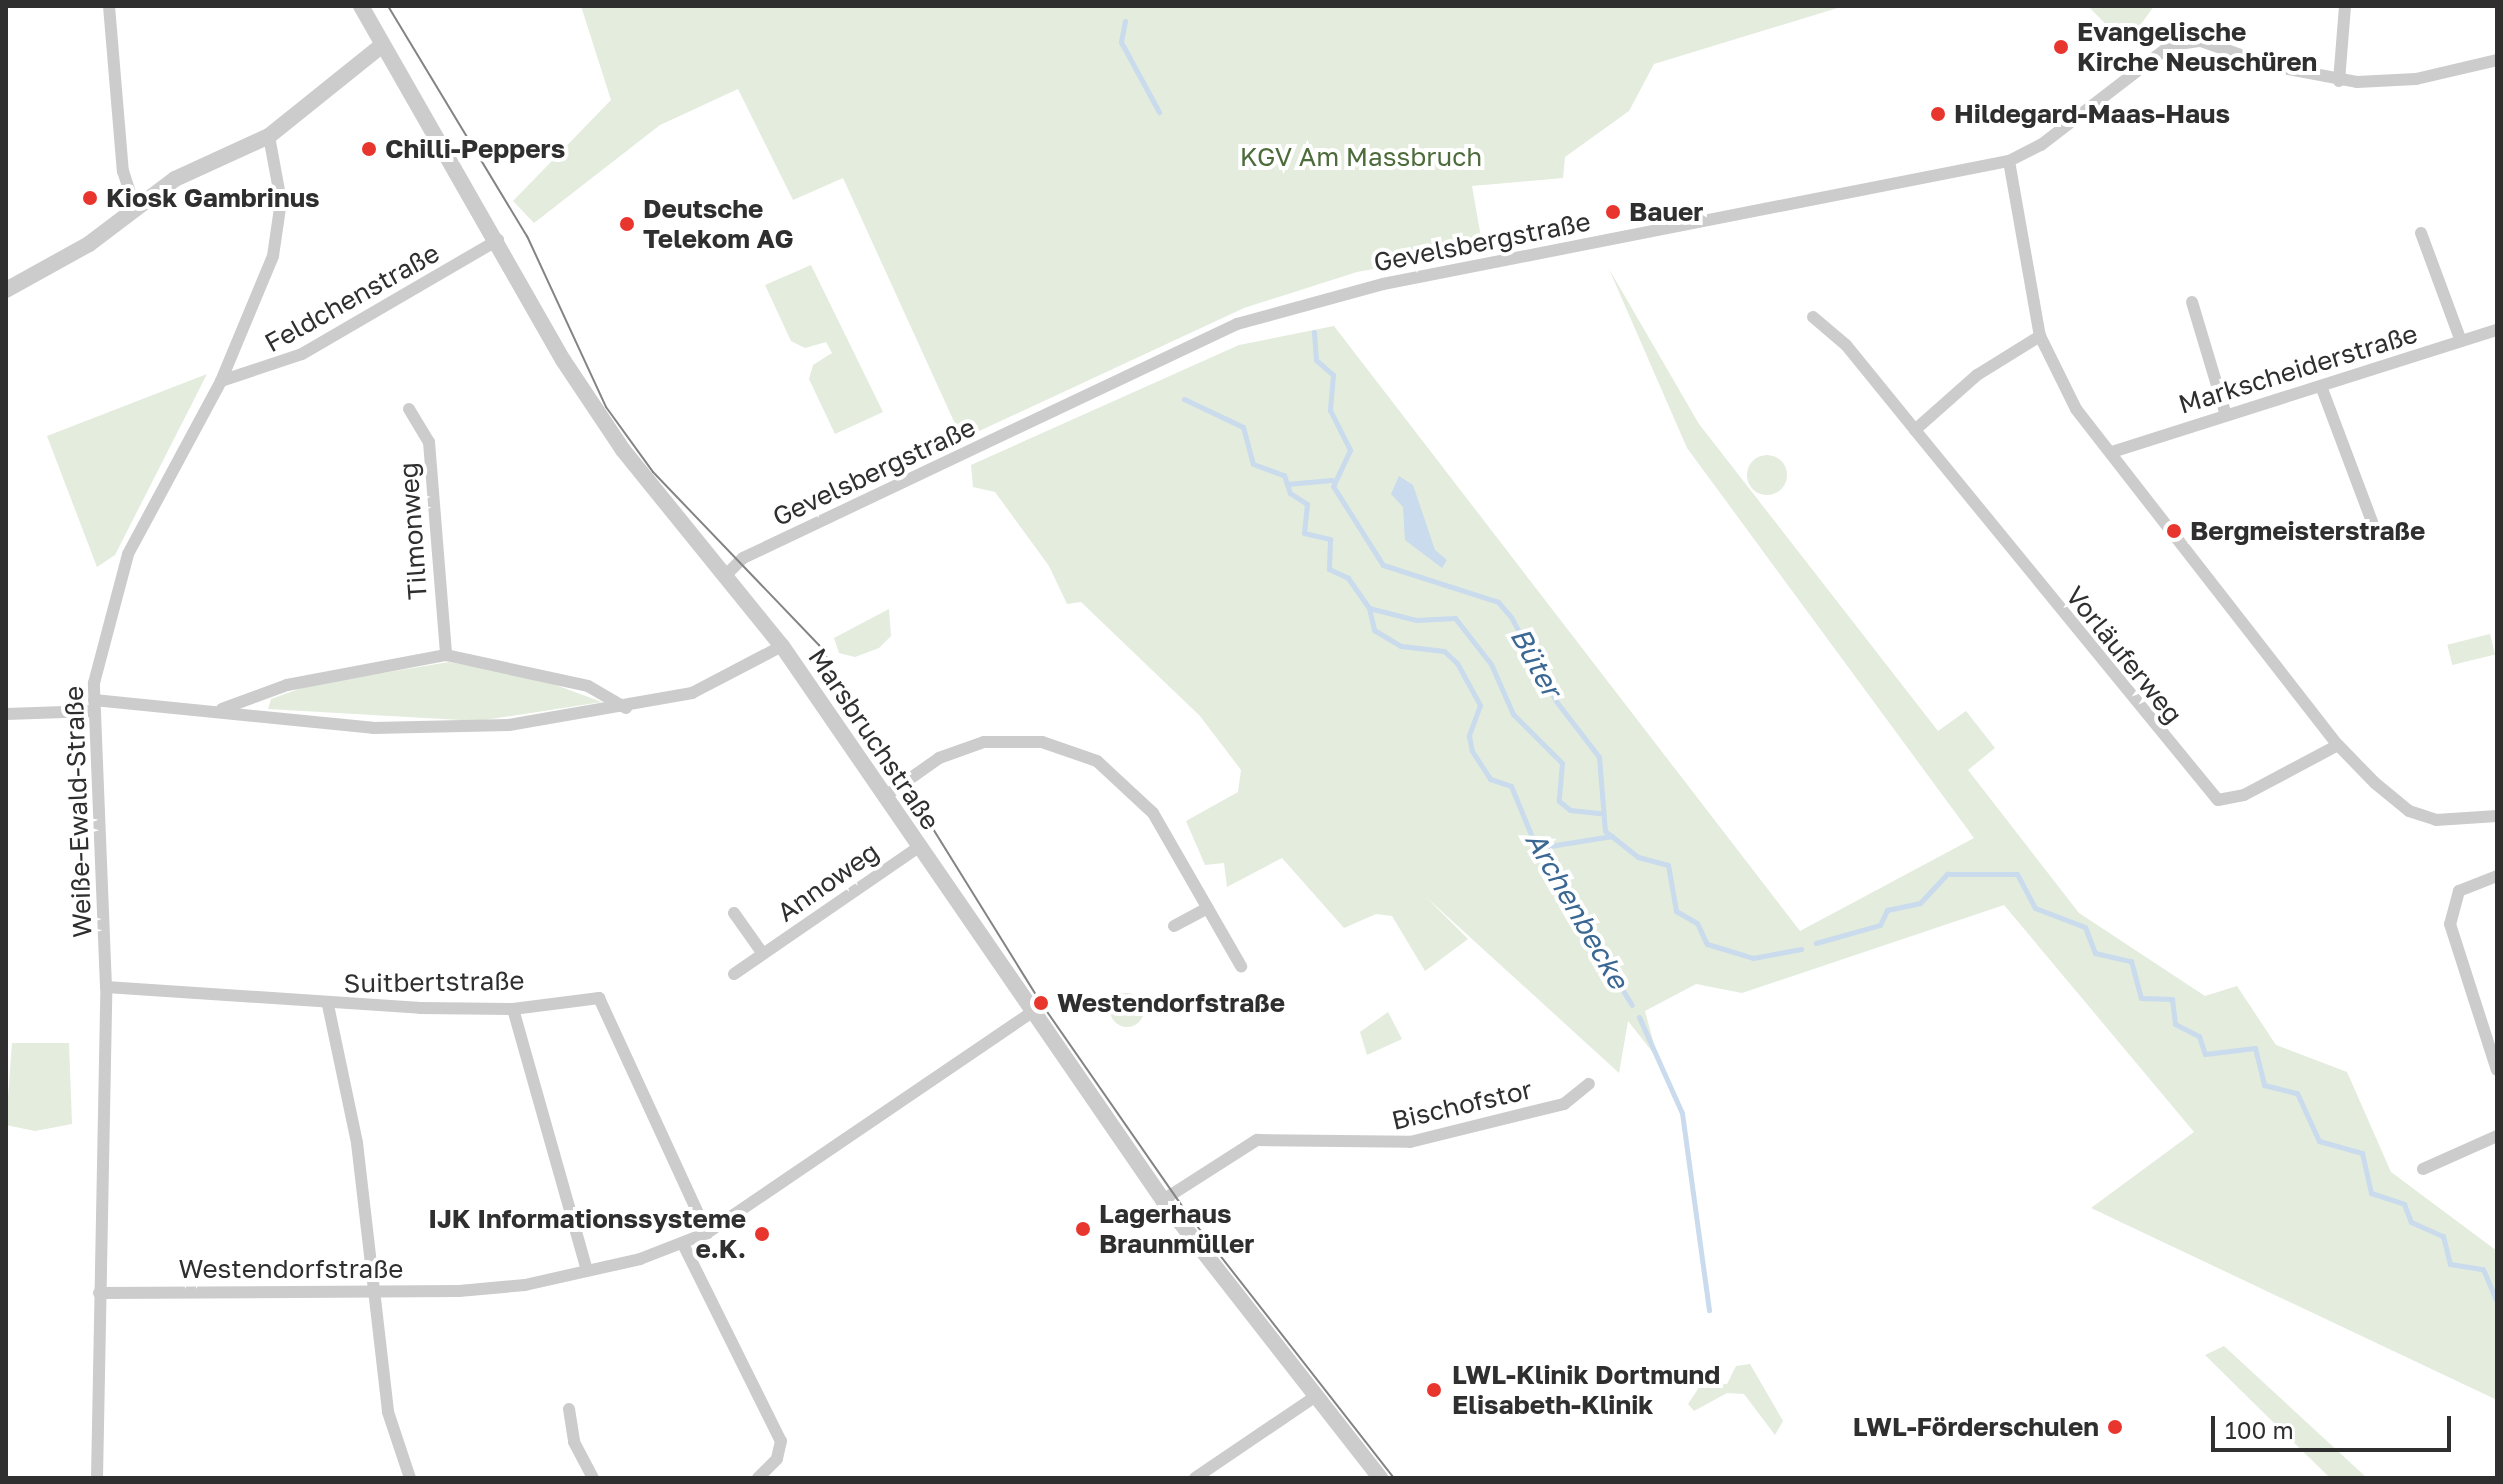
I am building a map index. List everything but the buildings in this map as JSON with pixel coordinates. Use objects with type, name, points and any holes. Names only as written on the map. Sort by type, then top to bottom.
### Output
[{"type":"street","points":[[109,6],[123,171],[134,205]]},
{"type":"street","name":"Marsbruchstraße","points":[[361,6],[498,240],[563,360],[623,450],[782,646],[1163,1200],[1380,1478]]},
{"type":"street","points":[[2339,81],[2345,6]]},
{"type":"street","name":"Gevelsbergstraße","points":[[725,576],[743,558],[1237,324],[1383,284],[2009,161],[2041,145],[2158,51],[2190,40],[2339,81],[2416,79],[2497,60]]},
{"type":"street","points":[[6,290],[89,244],[134,205],[269,136],[382,45]]},
{"type":"street","name":"Weiße-Ewald-Straße","points":[[97,1478],[106,987],[94,706],[108,608],[128,554],[221,381],[280,228],[280,173],[269,136]]},
{"type":"street","points":[[2009,161],[2040,336],[2066,395],[2338,745],[2409,811],[2436,820],[2497,816]]},
{"type":"street","points":[[2421,233],[2461,341]]},
{"type":"street","name":"Feldchenstraße","points":[[221,381],[302,354],[498,240]]},
{"type":"street","points":[[2192,302],[2226,415]]},
{"type":"street","name":"Vorläuferweg","points":[[1813,317],[1846,345],[2218,800],[2244,795],[2338,745]]},
{"type":"street","name":"Markscheiderstraße","points":[[2112,452],[2497,330]]},
{"type":"street","points":[[1915,430],[1977,375],[2040,336]]},
{"type":"street","points":[[2321,386],[2373,524]]},
{"type":"street","name":"Tilmonweg","points":[[409,409],[429,442],[446,655]]},
{"type":"street","points":[[6,714],[94,706],[219,710],[426,729],[568,720],[692,693],[782,646]]},
{"type":"street","points":[[219,710],[313,679],[446,655],[588,686],[626,708]]},
{"type":"street","points":[[884,797],[962,747],[1009,740],[1071,750],[1115,774],[1153,813],[1241,966]]},
{"type":"street","name":"Annoweg","points":[[734,974],[919,847]]},
{"type":"street","points":[[2497,876],[2459,891],[2450,924],[2497,1070]]},
{"type":"street","points":[[1174,926],[1208,908]]},
{"type":"street","name":"Annoweg","points":[[734,913],[763,954]]},
{"type":"street","name":"Suitbertstraße","points":[[106,987],[328,1005],[513,1009],[599,998],[707,1233]]},
{"type":"street","points":[[328,1005],[377,1289],[388,1412],[410,1478]]},
{"type":"street","points":[[513,1009],[587,1271]]},
{"type":"street","name":"Westendorfstraße","points":[[99,1293],[525,1285],[683,1244],[707,1233],[1032,1012]]},
{"type":"street","name":"Bischofstor","points":[[1163,1200],[1257,1140],[1410,1142],[1564,1104],[1589,1084]]},
{"type":"street","points":[[2423,1169],[2497,1136]]},
{"type":"street","points":[[683,1244],[781,1441],[777,1459],[758,1478]]},
{"type":"street","points":[[1195,1478],[1316,1396]]},
{"type":"street","points":[[569,1409],[574,1442],[593,1478]]},
{"type":"green space","name":"KGV Am Massbruch","points":[[581,6],[1844,6],[1654,64],[1629,111],[1565,157],[1563,178],[1472,186],[1483,249],[1357,272],[1244,308],[962,439],[843,178],[793,200],[738,89],[660,125],[534,223],[513,201],[611,100]]},
{"type":"green space","points":[[2088,6],[2154,6],[2126,45]]},
{"type":"green space","points":[[811,265],[883,412],[835,434],[809,379],[813,365],[832,353],[826,342],[805,348],[791,341],[765,285]]},
{"type":"green space","points":[[1609,269],[1699,424],[1938,731],[1966,711],[1995,748],[1968,770],[2079,913],[2205,996],[2237,986],[2276,1045],[2347,1072],[2391,1172],[2497,1251],[2497,1400],[2091,1208],[2194,1132],[2004,905],[1742,993],[1696,984],[1645,1011],[1658,1059],[1628,1021],[1619,1073],[1426,897],[1468,939],[1425,971],[1392,916],[1376,914],[1344,928],[1282,858],[1227,887],[1224,863],[1205,865],[1186,821],[1238,792],[1241,770],[1200,716],[1081,602],[1067,604],[1049,566],[995,492],[973,487],[971,465],[1239,345],[1334,326],[1800,931],[1974,838],[1687,448]]},
{"type":"green space","points":[[207,374],[115,555],[97,567],[47,436]]},
{"type":"green space","points":[[1767,455],[1781,461],[1787,475],[1781,489],[1767,495],[1753,489],[1747,475],[1753,461]]},
{"type":"green space","points":[[889,609],[891,636],[879,648],[855,657],[839,653],[834,638]]},
{"type":"green space","points":[[2490,634],[2495,654],[2452,665],[2447,645]]},
{"type":"green space","points":[[449,662],[542,680],[602,702],[478,721],[268,709],[271,699],[310,685]]},
{"type":"green space","points":[[1127,993],[1139,998],[1144,1010],[1139,1022],[1127,1027],[1115,1022],[1110,1010],[1115,998]]},
{"type":"green space","points":[[1388,1012],[1402,1039],[1367,1055],[1360,1032]]},
{"type":"green space","points":[[12,1043],[69,1043],[72,1124],[35,1131],[6,1125]]},
{"type":"green space","points":[[2224,1346],[2367,1478],[2330,1478],[2205,1355]]},
{"type":"green space","points":[[1750,1364],[1783,1421],[1775,1435],[1744,1394],[1727,1393],[1694,1411],[1688,1404],[1700,1386],[1727,1384],[1736,1366]]},
{"type":"water","points":[[1399,476],[1413,485],[1435,550],[1447,560],[1442,568],[1405,540],[1403,507],[1391,494]]},
{"type":"waterway","name":"Büter","points":[[1125,21],[1121,42],[1159,112]]},
{"type":"waterway","name":"Büter","points":[[1314,332],[1316,360],[1333,375],[1330,410],[1350,450],[1333,486],[1383,565],[1498,602],[1511,617],[1556,701],[1599,757],[1605,831],[1638,857],[1668,865],[1676,911],[1697,923],[1707,944],[1753,958],[1801,949]]},
{"type":"waterway","name":"Archenbecke","points":[[1184,399],[1243,427],[1253,464],[1284,475],[1290,493],[1307,504],[1304,533],[1330,539],[1329,569],[1348,578],[1369,608],[1374,630],[1401,646],[1444,651],[1457,663],[1480,705],[1469,736],[1472,751],[1490,779],[1511,786],[1539,854],[1632,1005]]},
{"type":"waterway","points":[[1287,484],[1332,480]]},
{"type":"waterway","points":[[1369,608],[1416,620],[1455,618],[1491,664],[1513,714],[1562,763],[1559,801],[1570,810],[1601,813]]},
{"type":"waterway","points":[[1537,848],[1612,836]]},
{"type":"waterway","name":"Büter","points":[[1816,943],[1880,925],[1887,910],[1920,903],[1947,874],[2017,874],[2035,908],[2085,927],[2095,953],[2131,961],[2141,998],[2172,999],[2175,1024],[2199,1036],[2205,1054],[2255,1048],[2264,1085],[2297,1093],[2319,1141],[2362,1153],[2371,1193],[2404,1204],[2411,1222],[2443,1236],[2450,1264],[2483,1269],[2497,1302]]},
{"type":"waterway","name":"Archenbecke","points":[[1639,1017],[1682,1113],[1709,1310]]},
{"type":"tram line","points":[[388,6],[527,236],[606,407],[653,472],[819,645],[1041,1003],[1190,1217],[1394,1478]]},
{"type":"place","name":"Evangelische Kirche Neuschüren","points":[[2061,47]]},
{"type":"place","name":"Hildegard-Maas-Haus","points":[[1938,114]]},
{"type":"place","name":"Chilli-Peppers","points":[[369,149]]},
{"type":"place","name":"Kiosk Gambrinus","points":[[90,198]]},
{"type":"place","name":"Bauer","points":[[1613,212]]},
{"type":"place","name":"Deutsche Telekom AG","points":[[627,224]]},
{"type":"place","name":"Bergmeisterstraße","points":[[2174,531]]},
{"type":"place","name":"Westendorfstraße","points":[[1041,1003]]},
{"type":"place","name":"Lagerhaus Braunmüller","points":[[1083,1229]]},
{"type":"place","name":"IJK Informationssysteme e.K.","points":[[762,1234]]},
{"type":"place","name":"LWL-Klinik Dortmund Elisabeth-Klinik","points":[[1434,1390]]},
{"type":"place","name":"LWL-Förderschulen","points":[[2115,1427]]}]
